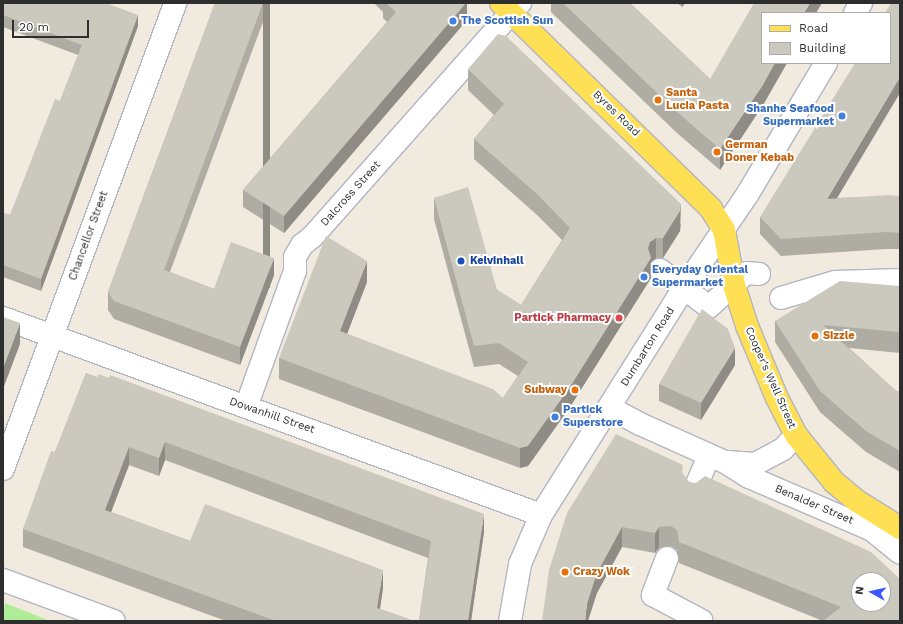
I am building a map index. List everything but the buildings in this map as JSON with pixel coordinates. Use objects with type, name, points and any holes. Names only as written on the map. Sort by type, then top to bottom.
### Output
[{"type":"main road","name":"Byres Road","points":[[511,6],[695,191],[724,230]]},
{"type":"main road","name":"Cooper's Well Street","points":[[724,230],[734,285],[762,364],[796,435],[834,482],[857,501],[900,528]]},
{"type":"street","name":"Chancellor Street","points":[[3,469],[175,3]]},
{"type":"street","points":[[856,12],[861,3]]},
{"type":"street","name":"Dalcross Street","points":[[246,407],[295,271],[295,258],[302,245],[313,236],[511,6]]},
{"type":"street","name":"Dumbarton Road","points":[[510,621],[520,564],[541,515],[610,408],[684,288],[724,230],[825,64]]},
{"type":"street","points":[[660,270],[709,307],[746,273],[759,274]]},
{"type":"street","points":[[781,298],[835,282],[900,280]]},
{"type":"street","name":"Dowanhill Street","points":[[3,318],[541,515]]},
{"type":"street","name":"Benalder Street","points":[[610,408],[640,424],[717,458],[749,477],[872,530],[900,553]]},
{"type":"street","name":"Benalder Street","points":[[717,458],[755,464],[783,449],[796,435]]},
{"type":"street","points":[[694,491],[717,458]]},
{"type":"street","points":[[667,558],[653,595],[702,621]]},
{"type":"street","points":[[3,580],[114,621]]},
{"type":"green space","points":[[5,603],[50,621],[3,621]]},
{"type":"place","name":"The Scottish Sun","points":[[453,21]]},
{"type":"place","name":"Santa Lucia Pasta","points":[[658,100]]},
{"type":"place","name":"Shanhe Seafood Supermarket","points":[[842,116]]},
{"type":"place","name":"German Doner Kebab","points":[[717,152]]},
{"type":"place","name":"Kelvinhall","points":[[461,261]]},
{"type":"place","name":"Everyday Oriental Supermarket","points":[[644,277]]},
{"type":"place","name":"Partick Pharmacy","points":[[619,318]]},
{"type":"place","name":"Sizzle","points":[[815,336]]},
{"type":"place","name":"Subway","points":[[575,390]]},
{"type":"place","name":"Partick Superstore","points":[[555,417]]},
{"type":"place","name":"Crazy Wok","points":[[565,572]]}]
